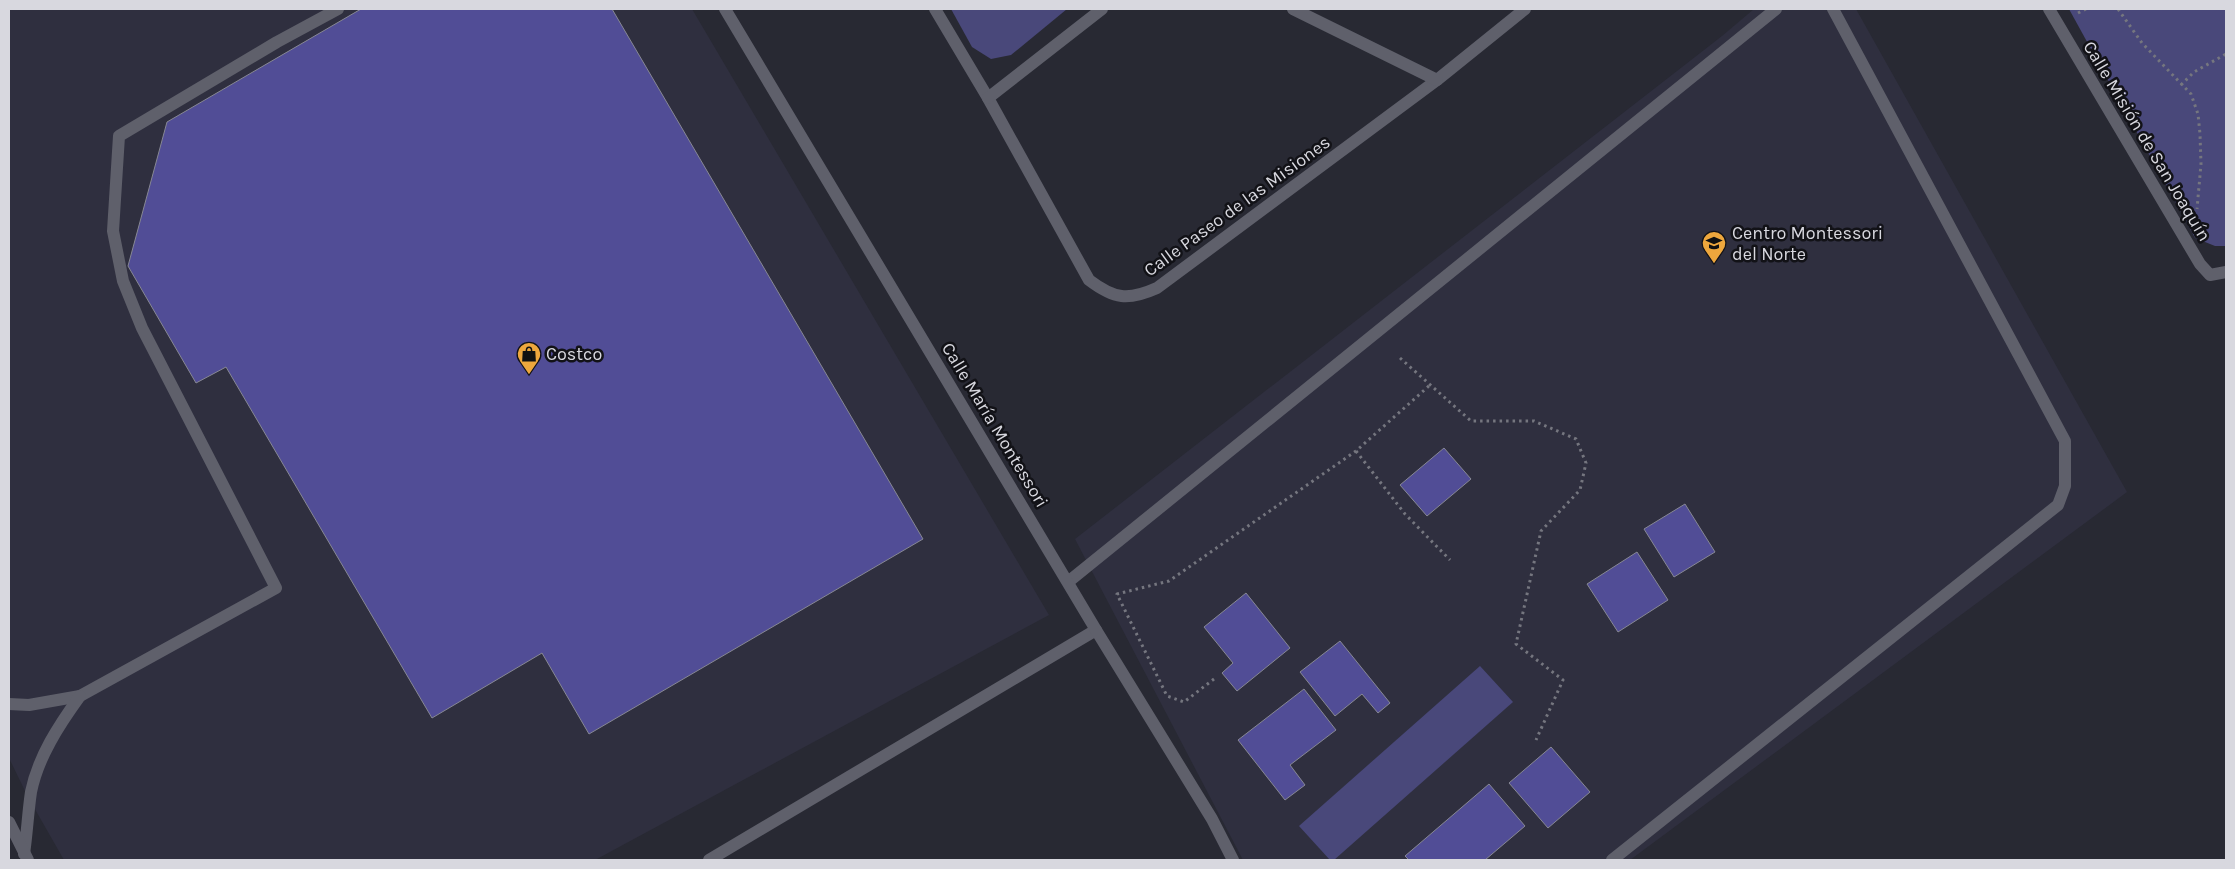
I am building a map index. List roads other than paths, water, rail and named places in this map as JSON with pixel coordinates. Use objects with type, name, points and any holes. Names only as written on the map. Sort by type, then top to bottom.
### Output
[{"type":"street","points":[[9,704],[29,705],[80,696],[276,588],[142,328],[124,281],[112,231],[120,136],[277,42],[338,9]]},
{"type":"street","name":"Calle María Montessori","points":[[725,9],[1096,630],[1212,819],[1233,860]]},
{"type":"street","name":"Calle Paseo de las Misiones","points":[[935,9],[988,98],[1089,280],[1105,292],[1121,297],[1138,296],[1157,288],[1437,80],[1525,9]]},
{"type":"street","points":[[988,98],[1102,9]]},
{"type":"street","points":[[1293,9],[1437,80]]},
{"type":"street","points":[[1068,582],[1776,9]]},
{"type":"street","points":[[1612,860],[2058,505],[2065,486],[2065,441],[1833,9]]},
{"type":"street","name":"Calle Misión de San Joaquín","points":[[2048,9],[2200,264],[2210,275],[2226,272]]},
{"type":"street","points":[[708,860],[1096,630]]},
{"type":"street","points":[[26,857],[32,791],[39,768],[57,729],[80,696]]},
{"type":"street","points":[[9,822],[26,857]]},
{"type":"place","name":"Centro Montessori del Norte","points":[[1714,264]]},
{"type":"place","name":"Costco","points":[[529,375]]}]
